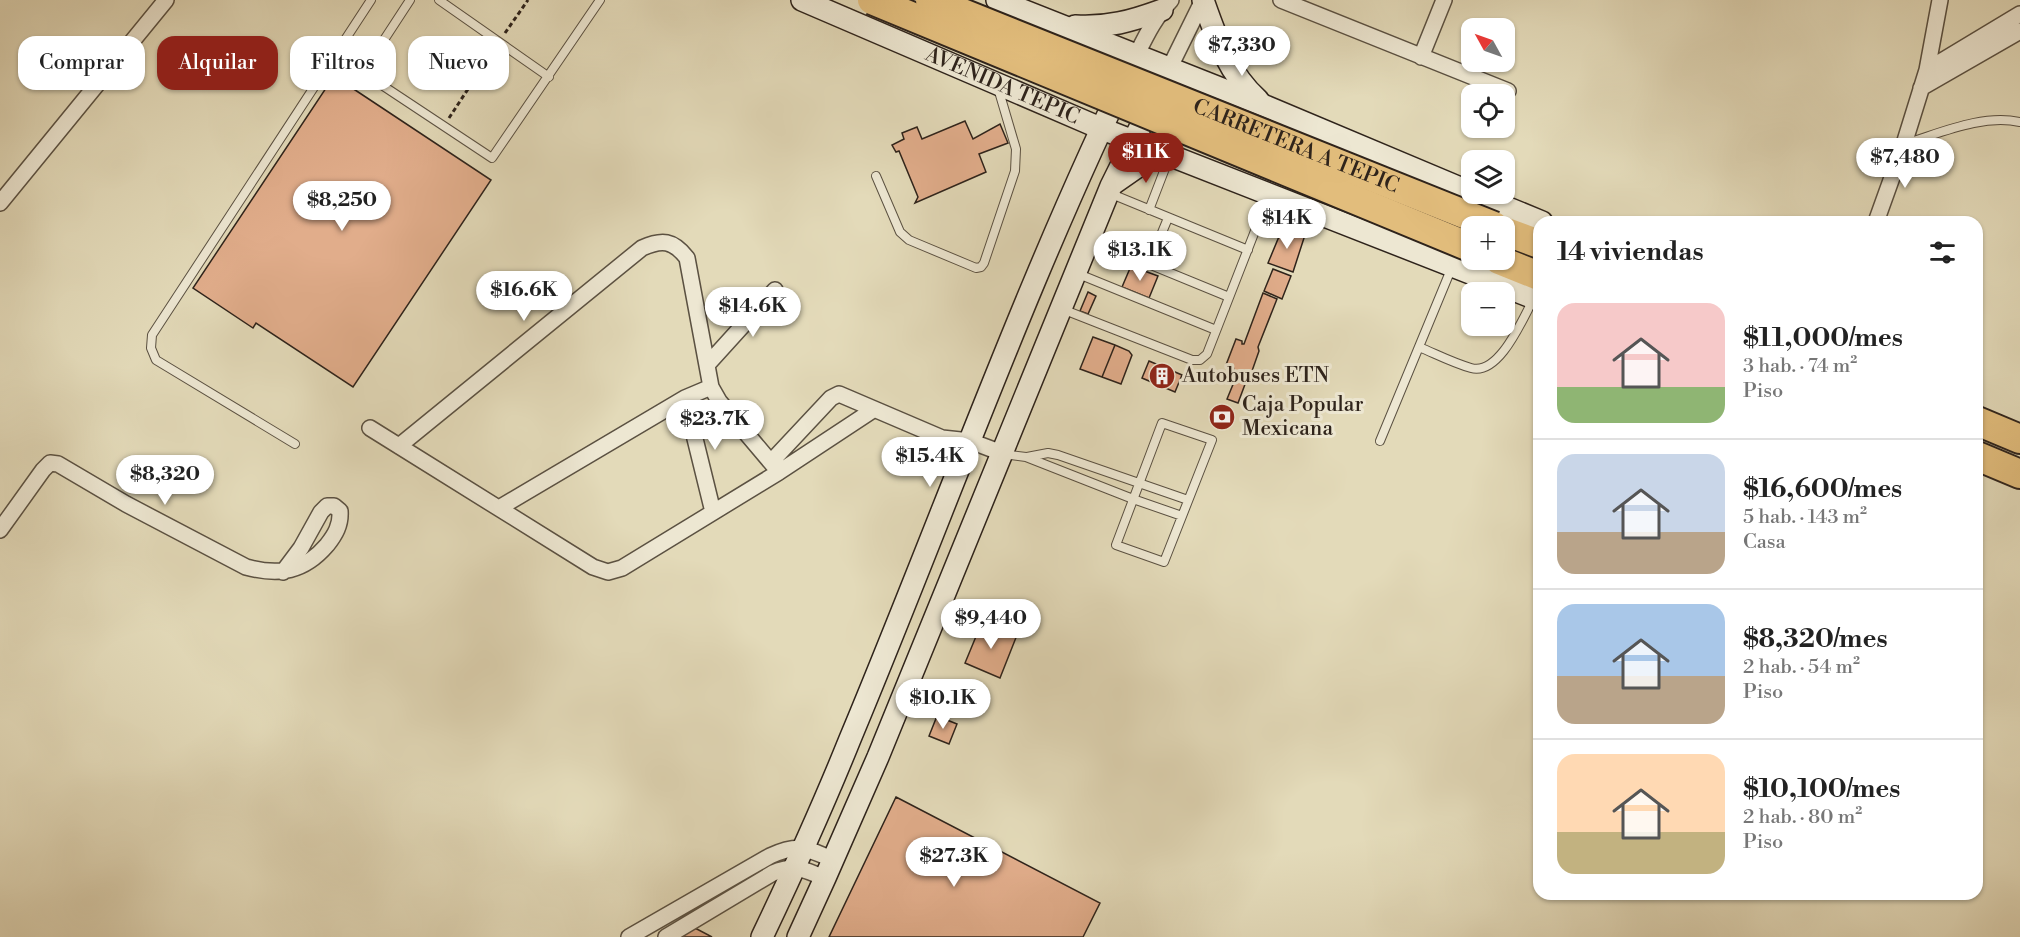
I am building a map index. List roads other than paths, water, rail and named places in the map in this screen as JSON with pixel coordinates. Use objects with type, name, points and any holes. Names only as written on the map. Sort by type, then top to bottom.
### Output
[{"type":"highway","name":"CARRETERA A TEPIC","points":[[872,0],[1461,257]]},
{"type":"highway","name":"CARRETERA A TEPIC","points":[[930,0],[1469,216]]},
{"type":"highway","points":[[1515,235],[1533,242]]},
{"type":"highway","points":[[1511,270],[1533,288]]},
{"type":"highway","points":[[1983,424],[2020,439]]},
{"type":"highway","points":[[1983,459],[2020,474]]},
{"type":"main road","name":"AVENIDA TEPIC","points":[[802,0],[1167,155],[1270,194],[1461,257]]},
{"type":"main road","points":[[997,0],[1265,106],[1461,188]]},
{"type":"main road","points":[[1203,0],[1235,76],[1265,106]]},
{"type":"main road","points":[[1061,25],[1095,27],[1117,25],[1166,5]]},
{"type":"main road","points":[[762,937],[851,738],[970,441],[1100,128],[1136,56]]},
{"type":"main road","points":[[798,937],[829,869],[1002,453],[1109,189],[1169,69]]},
{"type":"main road","points":[[1109,189],[1146,161],[1167,155]]},
{"type":"main road","points":[[1499,204],[1533,218]]},
{"type":"main road","name":"AVENIDA TEPIC","points":[[1491,270],[1533,289]]},
{"type":"main road","points":[[1983,411],[2020,430]]},
{"type":"main road","points":[[1983,464],[2020,474]]},
{"type":"street","points":[[0,203],[166,0]]},
{"type":"street","points":[[1169,69],[1203,0]]},
{"type":"street","points":[[1281,0],[1490,84]]},
{"type":"street","points":[[1421,57],[1444,0]]},
{"type":"street","points":[[1878,216],[1904,144],[1927,69],[1940,0]]},
{"type":"street","points":[[1136,56],[1166,5]]},
{"type":"street","points":[[1927,69],[2020,14]]},
{"type":"street","points":[[1921,88],[2020,31]]},
{"type":"street","points":[[399,446],[642,248],[655,243],[668,242],[679,248],[687,258],[711,387],[719,401],[775,467]]},
{"type":"street","points":[[707,364],[775,290]]},
{"type":"street","points":[[499,508],[685,398],[711,387]]},
{"type":"street","points":[[775,467],[831,398],[839,394],[942,438],[970,441],[1002,453]]},
{"type":"street","points":[[685,398],[713,512]]},
{"type":"street","points":[[370,428],[592,567],[608,572],[622,568],[713,512],[775,467],[873,410]]},
{"type":"street","points":[[0,530],[43,470],[50,463],[58,464],[126,504],[246,567],[266,573],[283,572]]},
{"type":"street","points":[[629,937],[784,850],[829,869]]},
{"type":"street","points":[[666,937],[799,857]]},
{"type":"lane","points":[[347,36],[371,0]]},
{"type":"lane","points":[[386,36],[410,0]]},
{"type":"lane","points":[[439,0],[549,77]]},
{"type":"lane","points":[[391,90],[492,158],[600,0]]},
{"type":"lane","points":[[876,176],[900,232],[909,240],[976,268],[981,267],[1015,171],[1016,150],[997,84]]},
{"type":"lane","points":[[295,444],[156,360],[151,348],[152,335],[312,90]]},
{"type":"lane","points":[[1904,144],[1983,121],[2004,119],[2020,122]]},
{"type":"lane","points":[[1149,210],[1167,155]]},
{"type":"lane","points":[[1109,189],[1149,210],[1248,250]]},
{"type":"lane","points":[[1060,309],[1192,360],[1200,360],[1206,354],[1270,194]]},
{"type":"lane","points":[[1149,264],[1168,218]]},
{"type":"lane","points":[[1089,239],[1229,297]]},
{"type":"lane","points":[[1380,441],[1419,347],[1461,259]]},
{"type":"lane","points":[[1075,272],[1216,330]]},
{"type":"lane","points":[[1419,347],[1473,369],[1485,368],[1494,362],[1511,340],[1533,299]]},
{"type":"lane","points":[[1162,423],[1212,441],[1164,562],[1116,545],[1133,500],[1162,423]]},
{"type":"lane","points":[[1002,453],[1026,458],[1133,500],[1182,516]]},
{"type":"lane","points":[[1026,458],[1048,453],[1058,455],[1188,500]]},
{"type":"place","name":"Autobuses ETN","points":[[1162,376]]},
{"type":"place","name":"Caja Popular Mexicana","points":[[1222,417]]}]
